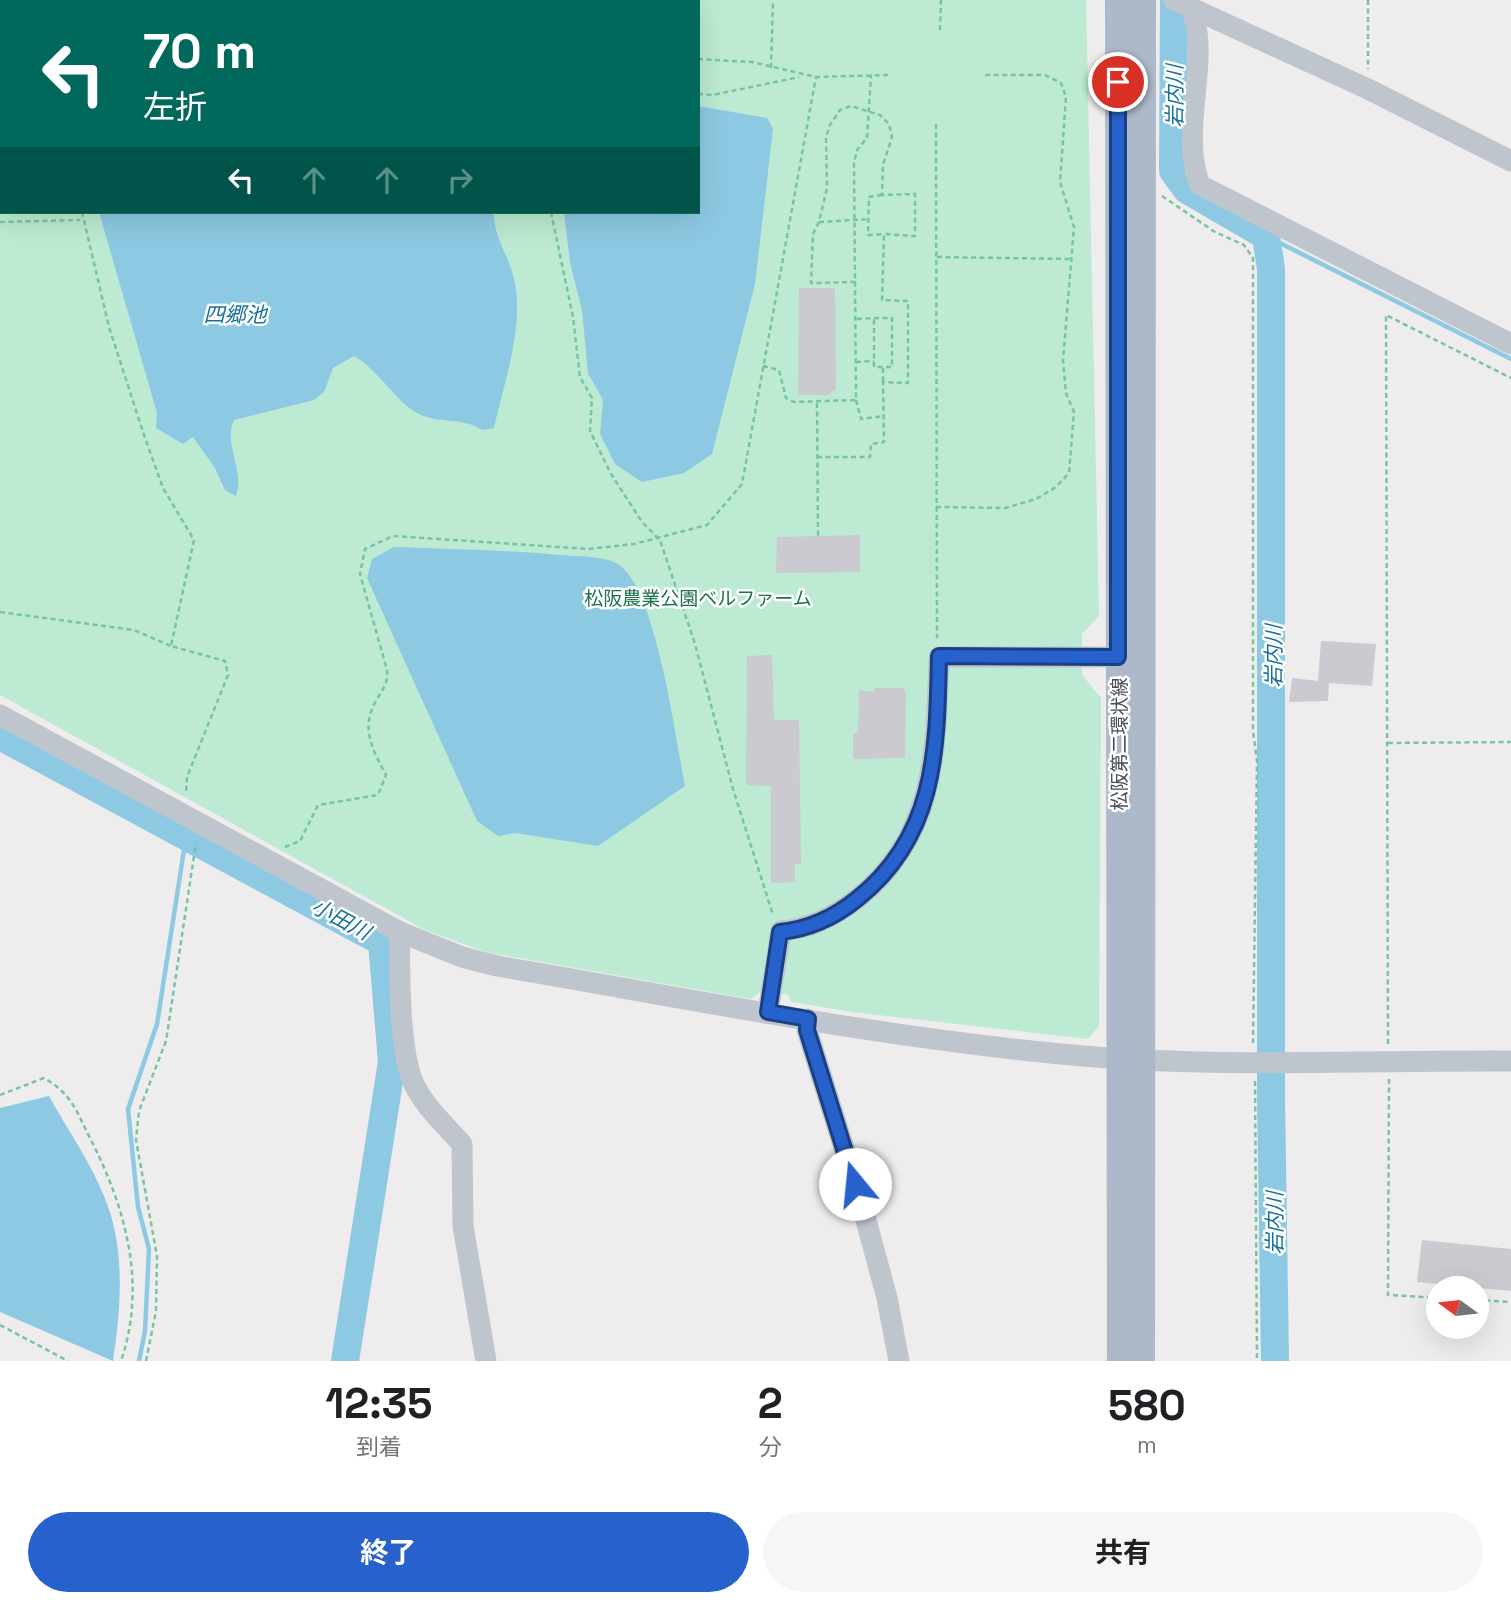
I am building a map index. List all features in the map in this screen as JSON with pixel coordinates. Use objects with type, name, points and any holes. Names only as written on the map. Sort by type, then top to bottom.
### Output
[{"type":"main road","name":"松阪第二環状線","points":[[1118,0],[1118,657],[1142,1361]]},
{"type":"main road","name":"松阪第二環状線","points":[[1120,1361],[1131,1059],[1143,190],[1143,0]]},
{"type":"street","points":[[1185,5],[1368,89],[1511,161]]},
{"type":"street","points":[[1185,5],[1197,23],[1192,164],[1200,185],[1511,344]]},
{"type":"street","points":[[768,1012],[780,932],[801,930],[856,900],[893,863],[918,823],[927,797],[937,742],[939,656],[1118,657]]},
{"type":"street","points":[[0,715],[400,932],[462,957],[808,1019],[983,1046],[1131,1059],[1287,1064],[1388,1060],[1511,1061]]},
{"type":"street","points":[[400,932],[407,1056],[414,1083],[435,1115],[462,1144],[463,1226],[486,1361]]},
{"type":"street","points":[[808,1019],[807,1030],[884,1285],[899,1361]]},
{"type":"path","points":[[771,68],[773,0]]},
{"type":"path","points":[[940,30],[941,0]]},
{"type":"path","points":[[1368,0],[1368,89]]},
{"type":"path","points":[[700,59],[752,62],[816,78],[889,75]]},
{"type":"path","points":[[871,75],[871,111],[867,138],[857,150],[854,163],[856,400],[861,419],[884,416]]},
{"type":"path","points":[[936,507],[1005,508],[1036,499],[1056,487],[1069,472],[1074,412],[1066,393],[1063,361],[1074,227],[1060,182],[1066,97],[1061,83],[1045,75],[984,75]]},
{"type":"path","points":[[700,94],[713,95],[802,76]]},
{"type":"path","points":[[281,848],[300,841],[318,805],[377,795],[386,775],[368,740],[374,703],[388,684],[387,670],[360,574],[365,549],[393,536],[589,549],[660,540],[707,525],[742,484],[816,78]]},
{"type":"path","points":[[856,282],[811,283],[813,234],[819,222],[827,188],[826,137],[840,110],[851,106],[871,111],[880,114],[889,124],[892,137],[883,165],[883,195]]},
{"type":"path","points":[[936,124],[937,647]]},
{"type":"path","points":[[1143,190],[1173,202],[1215,232],[1244,245],[1253,258],[1253,730],[1257,761],[1253,1063],[1257,1361]]},
{"type":"path","points":[[915,194],[915,236],[868,235],[869,219],[869,197],[915,194]]},
{"type":"path","points":[[82,214],[109,327],[148,446],[163,488],[194,540],[171,646]]},
{"type":"path","points":[[551,214],[573,317],[580,377],[592,398],[590,431],[642,522],[660,540],[695,644],[733,789],[776,921]]},
{"type":"path","points":[[819,222],[869,219]]},
{"type":"path","points":[[0,222],[64,223],[82,220]]},
{"type":"path","points":[[883,382],[908,383],[908,301],[882,300],[884,234]]},
{"type":"path","points":[[937,257],[1070,259]]},
{"type":"path","points":[[1426,1297],[1388,1295],[1386,315],[1511,378]]},
{"type":"path","points":[[856,319],[874,318],[892,318],[892,367],[874,367],[874,318]]},
{"type":"path","points":[[856,362],[874,361]]},
{"type":"path","points":[[763,366],[779,370],[786,397],[794,402],[856,400]]},
{"type":"path","points":[[817,457],[870,457],[871,444],[884,442],[883,367]]},
{"type":"path","points":[[817,401],[818,536]]},
{"type":"path","points":[[0,612],[134,630],[171,646],[225,661],[228,675],[187,777],[186,799]]},
{"type":"path","points":[[1388,743],[1511,741]]},
{"type":"path","points":[[146,1361],[156,1311],[157,1256],[136,1140],[139,1111],[166,1041],[197,836]]},
{"type":"path","points":[[0,1095],[44,1078],[65,1090],[108,1172],[130,1237],[133,1311],[121,1361]]},
{"type":"path","points":[[1489,1301],[1511,1302]]},
{"type":"path","points":[[0,1325],[68,1361]]},
{"type":"green space","name":"松阪農業公園ベルファーム","points":[[700,0],[1086,0],[1099,616],[1082,634],[1082,675],[1101,698],[1099,1026],[1088,1039],[852,1012],[792,1002],[787,994],[760,992],[751,999],[486,952],[425,930],[0,695],[0,214],[700,214]]},
{"type":"water","points":[[700,106],[767,118],[773,129],[755,284],[712,454],[684,473],[642,482],[615,464],[600,434],[603,400],[588,373],[582,310],[570,263],[564,214],[700,214]]},
{"type":"water","name":"四郷池","points":[[100,214],[494,214],[496,229],[514,279],[517,315],[512,354],[494,428],[482,430],[467,423],[419,414],[410,409],[372,370],[354,356],[333,368],[324,392],[314,400],[234,420],[231,439],[238,477],[236,496],[225,490],[215,468],[193,437],[183,444],[156,428],[157,413]]},
{"type":"water","points":[[394,547],[589,557],[618,564],[631,578],[654,632],[685,786],[598,846],[515,833],[498,836],[477,821],[367,578],[372,559]]},
{"type":"water","points":[[49,1096],[92,1170],[104,1196],[116,1236],[120,1278],[113,1361],[0,1312],[0,1108]]},
{"type":"building","points":[[799,288],[835,288],[836,389],[828,395],[798,395]]},
{"type":"building","points":[[860,535],[860,572],[776,573],[777,537]]},
{"type":"building","points":[[1321,641],[1376,644],[1372,686],[1329,683],[1328,701],[1289,702],[1292,678],[1318,681]]},
{"type":"building","points":[[772,655],[774,720],[799,720],[801,864],[795,864],[795,882],[771,883],[771,786],[746,785],[747,656]]},
{"type":"building","points":[[875,688],[903,688],[906,694],[905,758],[853,759],[853,734],[858,732],[859,690],[874,692]]},
{"type":"building","points":[[1422,1240],[1511,1249],[1511,1291],[1489,1289],[1489,1276],[1426,1276],[1426,1283],[1417,1282]]},
{"type":"waterway","name":"岩内川","points":[[1174,0],[1173,171],[1187,190],[1266,236],[1271,269],[1271,1097],[1275,1361]]},
{"type":"waterway","points":[[1266,236],[1511,359]]},
{"type":"waterway","name":"小田川","points":[[0,736],[382,942],[392,1062],[345,1361]]},
{"type":"waterway","points":[[139,1361],[145,1331],[149,1249],[138,1207],[128,1109],[157,1024],[186,837]]},
{"type":"route","points":[[855,1184],[807,1030],[808,1019],[768,1012],[780,932],[801,930],[827,918],[866,892],[893,863],[918,823],[927,797],[937,742],[939,656],[1118,657],[1118,82]]}]
